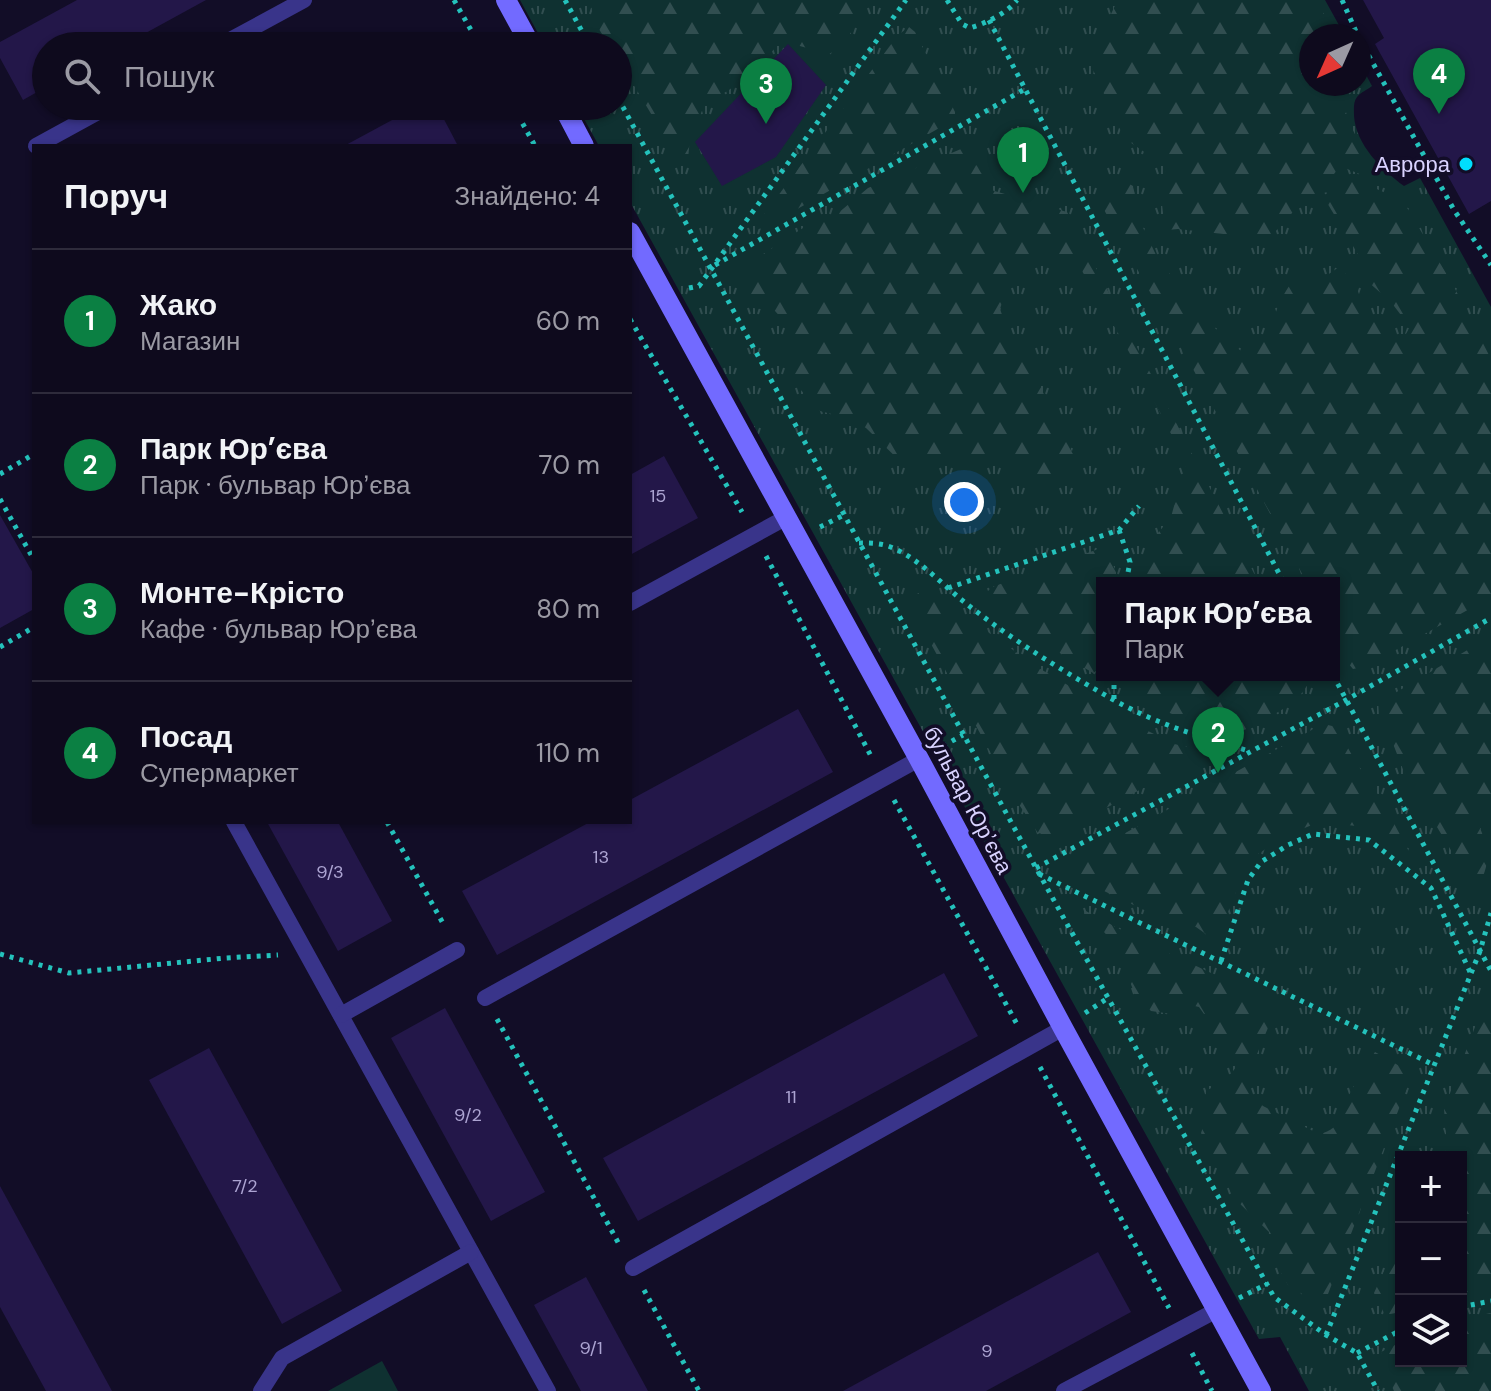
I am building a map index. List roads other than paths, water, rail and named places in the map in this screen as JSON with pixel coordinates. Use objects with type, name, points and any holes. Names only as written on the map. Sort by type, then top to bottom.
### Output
[{"type":"street","points":[[506,0],[523,32]]},
{"type":"street","points":[[570,120],[583,144]]},
{"type":"street","name":"бульвар Юрʼєва","points":[[632,236],[1261,1391]]},
{"type":"lane","points":[[245,32],[304,0]]},
{"type":"lane","points":[[39,144],[83,120]]},
{"type":"lane","points":[[632,602],[787,517]]},
{"type":"lane","points":[[485,998],[919,759]]},
{"type":"lane","points":[[235,824],[548,1391]]},
{"type":"lane","points":[[341,1015],[457,950]]},
{"type":"lane","points":[[633,1268],[1063,1028]]},
{"type":"lane","points":[[261,1391],[282,1358],[471,1252]]},
{"type":"lane","points":[[1064,1391],[1217,1310]]},
{"type":"place","name":"Посад","points":[[1439,114]]},
{"type":"place","name":"Монте-Крісто","points":[[766,124]]},
{"type":"place","name":"Аврора","points":[[1466,164]]},
{"type":"place","name":"Жако","points":[[1023,193]]},
{"type":"place","name":"Парк Юр’єва","points":[[1218,773]]}]
